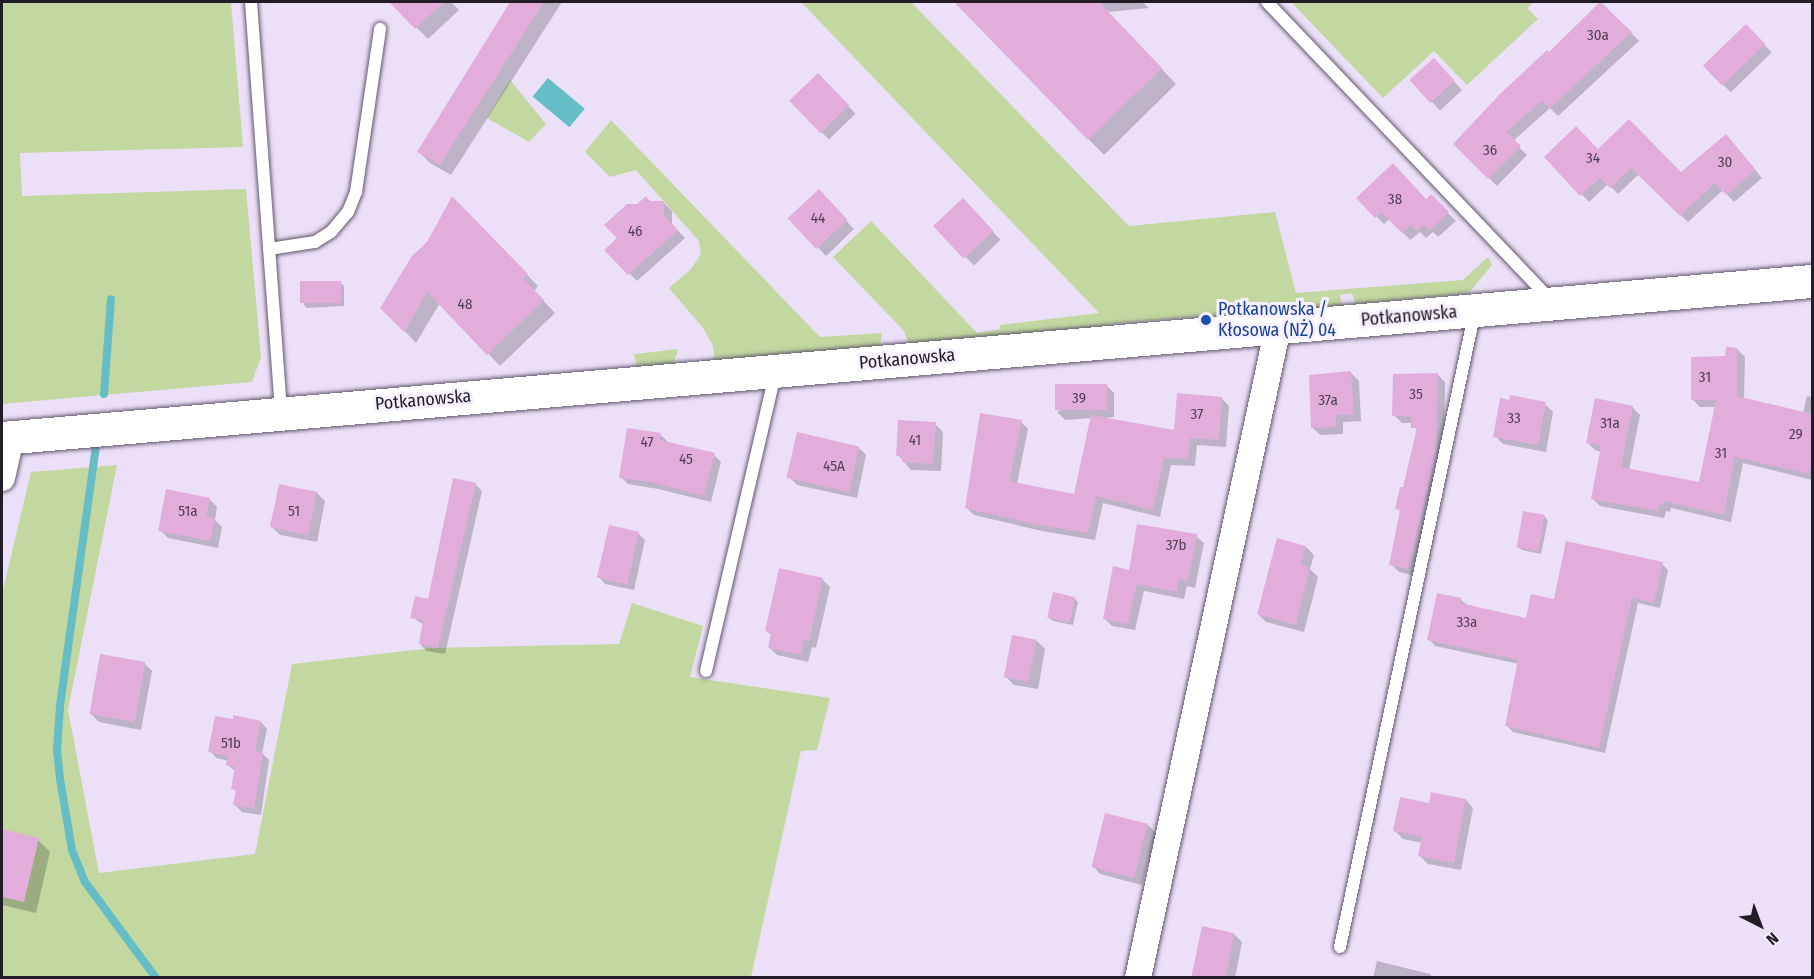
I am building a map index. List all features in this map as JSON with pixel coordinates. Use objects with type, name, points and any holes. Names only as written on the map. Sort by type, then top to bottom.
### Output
[{"type":"street","name":"Potkanowska","points":[[6,438],[282,412],[1812,281]]},
{"type":"street","points":[[1138,978],[1278,327]]},
{"type":"street","points":[[2,478],[6,438]]},
{"type":"lane","points":[[251,2],[282,412]]},
{"type":"lane","points":[[1267,2],[1554,303]]},
{"type":"lane","points":[[269,249],[315,242],[331,232],[348,212],[356,192],[380,29]]},
{"type":"lane","points":[[1340,947],[1475,310]]},
{"type":"lane","points":[[706,671],[776,370]]},
{"type":"shaded area","points":[[2,2],[231,2],[243,147],[20,153],[22,196],[246,189],[261,357],[252,382],[2,404]]},
{"type":"shaded area","points":[[801,2],[911,2],[1129,226],[1275,212],[1296,293],[1463,280],[1488,257],[1492,265],[1469,293],[1355,304],[1352,293],[1340,295],[1343,308],[1302,313],[1299,308],[1110,324],[1110,329],[909,345],[904,331],[833,257],[871,221],[977,333],[1000,329],[1000,325],[1099,313]]},
{"type":"shaded area","points":[[1291,2],[1534,2],[1527,8],[1538,19],[1467,85],[1434,51],[1383,98]]},
{"type":"shaded area","points":[[548,78],[585,109],[569,127],[533,96]]},
{"type":"shaded area","points":[[510,80],[546,124],[529,142],[487,118]]},
{"type":"shaded area","points":[[611,120],[820,337],[882,333],[880,348],[715,362],[713,346],[703,328],[669,288],[691,269],[701,254],[699,241],[636,170],[610,177],[585,152]]},
{"type":"shaded area","points":[[678,349],[673,365],[637,369],[634,354]]},
{"type":"shaded area","points":[[117,465],[68,710],[99,873],[255,854],[292,664],[432,648],[619,644],[632,603],[703,626],[690,677],[830,698],[817,750],[801,751],[751,977],[2,978],[2,594],[31,472]]},
{"type":"building","points":[[389,2],[444,2],[415,29]]},
{"type":"building","points":[[510,2],[544,2],[440,165],[417,152]]},
{"type":"building","points":[[954,2],[1099,2],[1162,68],[1088,140]]},
{"type":"building","points":[[1600,2],[1632,32],[1549,109],[1542,101],[1506,132],[1521,146],[1488,179],[1453,144],[1501,93],[1547,50],[1549,52]]},
{"type":"building","points":[[1746,24],[1765,44],[1722,86],[1703,66]]},
{"type":"building","points":[[1434,58],[1455,81],[1430,103],[1409,80]]},
{"type":"building","points":[[818,73],[849,105],[820,133],[789,101]]},
{"type":"building","points":[[1629,119],[1681,172],[1726,134],[1756,170],[1726,195],[1715,183],[1680,216],[1631,168],[1610,188],[1600,178],[1580,196],[1544,157],[1576,126],[1598,149]]},
{"type":"building","points":[[1393,163],[1426,199],[1431,194],[1449,212],[1429,231],[1424,225],[1417,231],[1411,225],[1402,233],[1381,212],[1375,218],[1356,198]]},
{"type":"building","points":[[819,189],[848,220],[816,249],[788,218]]},
{"type":"building","points":[[452,196],[528,274],[523,278],[544,300],[487,355],[427,292],[404,332],[380,308],[412,256],[427,242]]},
{"type":"building","points":[[646,196],[650,201],[664,201],[664,215],[678,230],[628,275],[604,250],[617,238],[604,225],[627,204],[637,204]]},
{"type":"building","points":[[963,198],[994,231],[964,259],[933,226]]},
{"type":"building","points":[[300,281],[341,281],[341,303],[300,303]]},
{"type":"building","points":[[1726,347],[1737,348],[1737,396],[1812,414],[1812,459],[1809,474],[1735,457],[1724,515],[1664,501],[1663,505],[1659,504],[1657,511],[1591,499],[1601,446],[1586,443],[1595,398],[1633,406],[1621,467],[1699,482],[1716,400],[1691,400],[1691,357],[1725,356]]},
{"type":"building","points":[[1351,371],[1354,414],[1336,415],[1336,427],[1311,428],[1309,375]]},
{"type":"building","points":[[1438,373],[1436,453],[1408,569],[1389,565],[1400,510],[1395,509],[1400,487],[1403,487],[1417,428],[1411,428],[1411,416],[1392,416],[1393,374]]},
{"type":"building","points":[[1055,384],[1107,384],[1107,410],[1055,410]]},
{"type":"building","points":[[1177,393],[1222,397],[1219,440],[1190,438],[1188,459],[1164,458],[1153,510],[1096,496],[1088,533],[1033,524],[965,508],[980,413],[1022,420],[1009,481],[1074,494],[1091,415],[1174,430]]},
{"type":"building","points":[[1510,395],[1546,402],[1538,445],[1493,437],[1500,398],[1509,400]]},
{"type":"building","points":[[898,420],[936,422],[933,464],[902,462],[902,456],[896,456]]},
{"type":"building","points":[[627,428],[661,433],[660,440],[715,453],[704,496],[650,482],[619,478]]},
{"type":"building","points":[[797,432],[859,446],[849,492],[786,478]]},
{"type":"building","points":[[453,478],[476,483],[438,648],[419,644],[423,620],[410,618],[415,596],[428,599]]},
{"type":"building","points":[[279,484],[317,492],[308,535],[270,527]]},
{"type":"building","points":[[166,489],[210,498],[206,516],[215,518],[210,541],[158,531]]},
{"type":"building","points":[[1523,511],[1545,515],[1538,551],[1517,547]]},
{"type":"building","points":[[1137,524],[1197,534],[1188,581],[1179,579],[1177,592],[1137,584],[1128,624],[1103,619],[1113,566],[1129,570]]},
{"type":"building","points":[[609,525],[639,532],[627,585],[597,578]]},
{"type":"building","points":[[1277,538],[1306,546],[1301,565],[1310,567],[1296,625],[1257,614]]},
{"type":"building","points":[[1566,541],[1663,562],[1654,603],[1632,598],[1599,748],[1505,726],[1518,660],[1427,640],[1437,593],[1461,598],[1460,603],[1526,618],[1531,594],[1554,599]]},
{"type":"building","points":[[779,568],[823,578],[809,641],[804,640],[801,655],[768,648],[771,633],[765,631]]},
{"type":"building","points":[[1053,592],[1075,597],[1070,623],[1047,617]]},
{"type":"building","points":[[1012,635],[1037,640],[1028,682],[1004,677]]},
{"type":"building","points":[[100,654],[145,662],[135,722],[89,714]]},
{"type":"building","points":[[233,715],[261,721],[255,751],[263,752],[254,809],[233,805],[236,790],[231,789],[235,767],[226,765],[228,756],[208,752],[215,716],[233,719]]},
{"type":"building","points":[[1431,792],[1466,799],[1454,863],[1418,856],[1422,837],[1393,831],[1400,797],[1429,803]]},
{"type":"building","points":[[1105,813],[1148,824],[1134,878],[1091,867]]},
{"type":"building","points":[[2,829],[39,838],[24,902],[2,897]]},
{"type":"building","points":[[1202,926],[1234,933],[1226,978],[1191,978]]},
{"type":"waterway","points":[[104,394],[111,299]]},
{"type":"waterway","points":[[96,446],[60,707],[57,750],[60,779],[72,850],[85,882],[156,978]]},
{"type":"place","name":"Potkanowska / Kłosowa (NŻ) 04","points":[[1206,320]]}]
